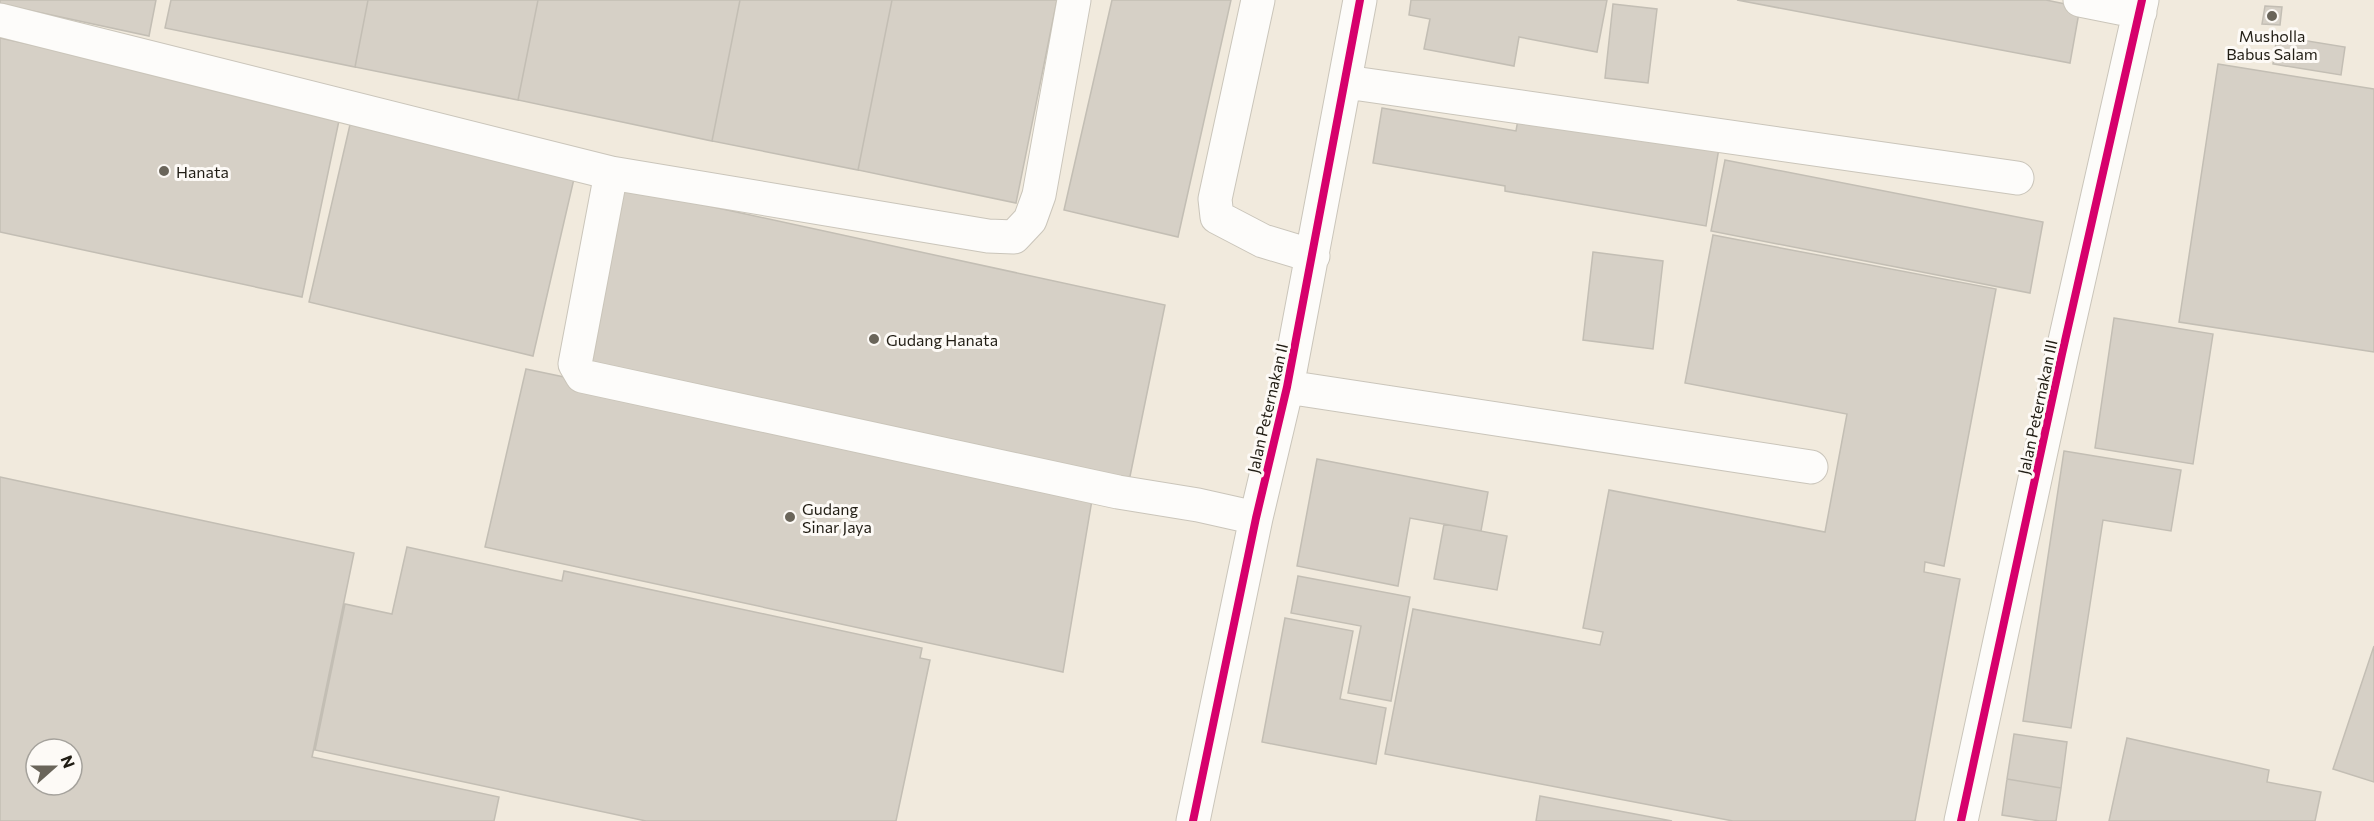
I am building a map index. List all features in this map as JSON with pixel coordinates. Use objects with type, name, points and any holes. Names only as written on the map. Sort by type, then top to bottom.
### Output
[{"type":"street","points":[[0,20],[611,173],[988,236],[1014,237],[1030,220],[1039,195],[1074,0]]},
{"type":"street","points":[[1258,0],[1215,198],[1217,217],[1263,241],[1313,256]]},
{"type":"street","name":"Jalan Peternakan II","points":[[1193,821],[1256,518],[1287,387],[1360,0]]},
{"type":"street","points":[[2080,0],[2141,6]]},
{"type":"street","name":"Jalan Peternakan III","points":[[1961,821],[2141,6]]},
{"type":"street","points":[[1346,82],[2016,178]]},
{"type":"street","points":[[611,173],[576,364],[582,376],[1106,489],[1256,518]]},
{"type":"street","points":[[1287,387],[1811,467]]},
{"type":"building","points":[[0,0],[156,0],[149,36],[0,4]]},
{"type":"building","points":[[171,0],[368,0],[355,67],[165,28]]},
{"type":"building","points":[[368,0],[538,0],[518,100],[355,67]]},
{"type":"building","points":[[538,0],[740,0],[712,141],[518,100]]},
{"type":"building","points":[[740,0],[892,0],[858,170],[712,141]]},
{"type":"building","points":[[892,0],[1057,0],[1016,203],[858,170]]},
{"type":"building","points":[[1112,0],[1231,0],[1178,237],[1064,210]]},
{"type":"building","points":[[1411,0],[1607,0],[1597,52],[1519,37],[1514,66],[1424,49],[1430,19],[1409,15]]},
{"type":"building","points":[[1737,0],[2046,0],[2080,7],[2070,63]]},
{"type":"building","points":[[1613,4],[1657,9],[1648,83],[1605,78]]},
{"type":"building","name":"Musholla Babus Salam","points":[[2265,6],[2282,7],[2280,25],[2262,24]]},
{"type":"building","points":[[2277,36],[2345,47],[2341,75],[2273,64]]},
{"type":"building","name":"Hanata","points":[[0,38],[341,111],[302,297],[0,232]]},
{"type":"building","points":[[2218,64],[2374,89],[2374,352],[2179,322]]},
{"type":"building","points":[[1382,108],[1516,131],[1519,114],[1719,148],[1706,226],[1505,191],[1505,186],[1373,163]]},
{"type":"building","points":[[352,116],[576,170],[533,356],[309,302]]},
{"type":"building","points":[[1725,160],[2043,222],[2030,293],[1711,231]]},
{"type":"building","name":"Gudang Hanata","points":[[621,187],[1165,305],[1127,491],[582,374]]},
{"type":"building","points":[[1713,235],[1996,289],[1944,566],[1925,562],[1924,572],[1960,579],[1915,821],[1733,821],[1385,754],[1413,609],[1600,645],[1603,632],[1583,628],[1609,490],[1825,532],[1847,414],[1685,383]]},
{"type":"building","points":[[1593,252],[1663,261],[1653,349],[1583,340]]},
{"type":"building","points":[[2114,318],[2213,334],[2193,464],[2095,448]]},
{"type":"building","name":"Gudang Sinar Jaya","points":[[526,369],[1094,488],[1063,672],[485,547]]},
{"type":"building","points":[[2064,451],[2181,470],[2171,531],[2103,520],[2071,728],[2023,721]]},
{"type":"building","points":[[1317,459],[1488,492],[1481,531],[1410,518],[1398,586],[1297,566]]},
{"type":"building","points":[[0,477],[354,553],[312,757],[499,797],[494,821],[0,821]]},
{"type":"building","points":[[1444,524],[1507,536],[1497,590],[1434,579]]},
{"type":"building","points":[[407,547],[562,581],[564,571],[922,648],[920,658],[930,660],[896,821],[646,821],[315,750],[345,604],[392,614]]},
{"type":"building","points":[[1298,576],[1410,597],[1391,701],[1348,693],[1361,626],[1291,613]]},
{"type":"building","points":[[1285,618],[1353,631],[1340,699],[1386,708],[1376,764],[1262,742]]},
{"type":"building","points":[[2374,646],[2374,782],[2333,769]]},
{"type":"building","points":[[2014,734],[2067,742],[2061,788],[2007,779]]},
{"type":"building","points":[[2127,738],[2269,770],[2267,782],[2321,792],[2315,821],[2109,821]]},
{"type":"building","points":[[2007,779],[2061,788],[2056,821],[2002,815]]},
{"type":"building","points":[[1540,796],[1672,821],[1536,821]]},
{"type":"cycle path","points":[[1193,821],[1256,518],[1287,387],[1360,0]]},
{"type":"cycle path","points":[[1961,821],[2062,354],[2142,0]]},
{"type":"place","name":"Musholla Babus Salam","points":[[2272,16]]},
{"type":"place","name":"Hanata","points":[[164,171]]},
{"type":"place","name":"Gudang Hanata","points":[[874,339]]},
{"type":"place","name":"Gudang Sinar Jaya","points":[[790,517]]}]
